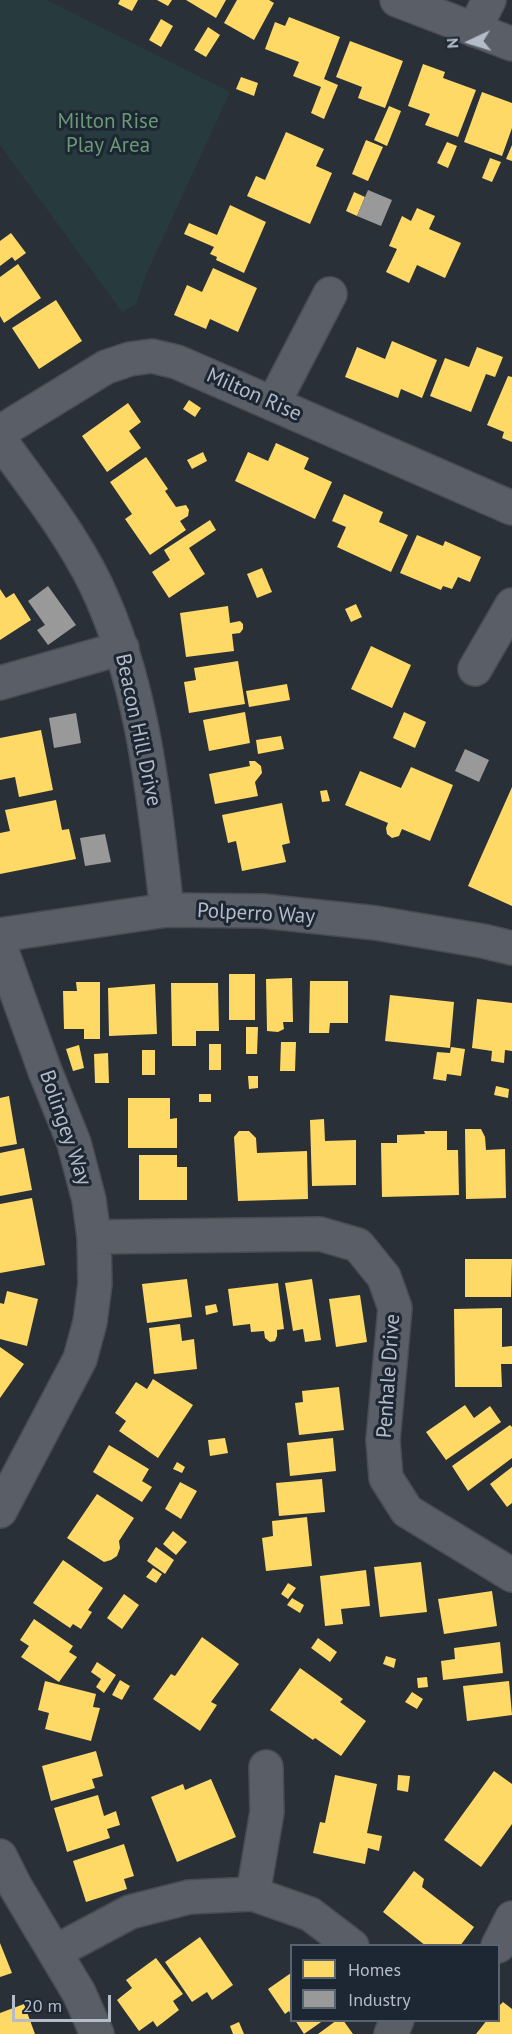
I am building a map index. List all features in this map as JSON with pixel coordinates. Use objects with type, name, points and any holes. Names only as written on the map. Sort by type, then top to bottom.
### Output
[{"type":"street","points":[[397,0],[512,44]]},
{"type":"street","points":[[474,30],[489,0]]},
{"type":"street","points":[[273,404],[330,294]]},
{"type":"street","name":"Milton Rise","points":[[0,432],[106,367],[130,359],[152,356],[177,362],[512,508]]},
{"type":"street","name":"Beacon Hill Drive","points":[[0,440],[62,525],[95,583],[122,648],[138,711],[167,910]]},
{"type":"street","points":[[475,669],[512,605]]},
{"type":"street","points":[[0,683],[122,648]]},
{"type":"street","name":"Polperro Way","points":[[0,935],[167,910],[263,911],[376,923],[512,948]]},
{"type":"street","name":"Bolingey Way","points":[[0,946],[45,1071],[74,1143],[89,1200],[94,1237],[95,1284],[90,1322],[80,1359],[0,1511]]},
{"type":"street","name":"Penhale Drive","points":[[94,1237],[320,1234],[358,1245],[384,1277],[395,1308],[382,1440],[386,1478],[407,1511],[512,1575]]},
{"type":"street","points":[[253,1894],[267,1812],[266,1767]]},
{"type":"street","points":[[0,1856],[15,1886],[79,1993],[97,2034]]},
{"type":"street","points":[[55,1952],[130,1912],[189,1897],[253,1894],[310,1914],[349,1944]]},
{"type":"street","points":[[499,1944],[512,1918]]},
{"type":"green space","name":"Milton Rise Play Area","points":[[0,0],[47,0],[230,92],[145,277],[136,304],[122,312],[0,145]]},
{"type":"building: Homes","points":[[120,0],[138,0],[132,11],[118,4]]},
{"type":"building: Homes","points":[[157,0],[172,0],[168,6]]},
{"type":"building: Homes","points":[[186,0],[226,0],[216,18]]},
{"type":"building: Homes","points":[[237,0],[269,0],[274,3],[254,40],[224,23]]},
{"type":"building: Homes","points":[[289,17],[340,37],[324,79],[338,85],[324,119],[311,113],[321,87],[293,76],[299,62],[265,49],[275,22],[285,26]]},
{"type":"building: Homes","points":[[161,19],[173,26],[161,47],[149,40]]},
{"type":"building: Homes","points":[[208,27],[220,35],[206,57],[194,50]]},
{"type":"building: Homes","points":[[350,41],[403,61],[385,108],[358,98],[362,87],[336,77]]},
{"type":"building: Homes","points":[[423,64],[445,72],[443,78],[476,90],[458,137],[425,125],[430,114],[408,106]]},
{"type":"building: Homes","points":[[241,77],[258,83],[254,96],[236,89]]},
{"type":"building: Homes","points":[[482,92],[512,103],[512,128],[502,156],[464,142]]},
{"type":"building: Homes","points":[[389,106],[401,111],[387,146],[374,140]]},
{"type":"building: Homes","points":[[286,132],[324,149],[316,166],[332,173],[310,224],[247,196],[256,176],[265,180]]},
{"type":"building: Homes","points":[[366,140],[383,147],[368,181],[352,174]]},
{"type":"building: Homes","points":[[447,142],[457,146],[448,168],[437,163]]},
{"type":"building: Homes","points":[[512,145],[512,161],[506,159]]},
{"type":"building: Homes","points":[[490,158],[501,162],[492,182],[482,178]]},
{"type":"building: Homes","points":[[354,192],[365,197],[357,216],[346,211]]},
{"type":"building: Homes","points":[[230,205],[266,222],[244,273],[216,260],[217,257],[210,254],[214,247],[184,234],[189,223],[217,235]]},
{"type":"building: Homes","points":[[417,208],[435,216],[429,229],[461,243],[445,278],[417,265],[409,283],[386,272],[397,249],[389,246],[402,216],[411,221]]},
{"type":"building: Homes","points":[[11,233],[26,253],[15,261],[12,257],[0,266],[0,241]]},
{"type":"building: Homes","points":[[18,264],[41,298],[4,323],[0,316],[0,277]]},
{"type":"building: Homes","points":[[213,268],[257,288],[238,332],[210,319],[206,329],[174,315],[187,285],[202,292]]},
{"type":"building: Homes","points":[[56,300],[82,341],[39,369],[12,328]]},
{"type":"building: Homes","points":[[392,341],[437,360],[422,398],[401,389],[398,398],[345,377],[357,347],[385,359]]},
{"type":"building: Homes","points":[[477,347],[503,357],[495,377],[486,374],[471,412],[430,396],[445,358],[469,367]]},
{"type":"building: Homes","points":[[508,376],[512,377],[512,442],[502,438],[504,432],[487,425]]},
{"type":"building: Homes","points":[[189,400],[201,408],[195,417],[183,409]]},
{"type":"building: Homes","points":[[128,403],[141,422],[129,431],[141,448],[107,472],[82,436]]},
{"type":"building: Homes","points":[[276,443],[309,458],[304,469],[332,482],[315,519],[235,481],[248,452],[268,461]]},
{"type":"building: Homes","points":[[203,452],[207,461],[192,469],[187,460]]},
{"type":"building: Homes","points":[[146,457],[168,489],[165,491],[176,507],[186,505],[189,510],[188,516],[180,521],[186,530],[150,555],[125,519],[132,514],[110,482]]},
{"type":"building: Homes","points":[[344,494],[383,512],[379,522],[408,535],[391,572],[337,547],[346,527],[332,521]]},
{"type":"building: Homes","points":[[210,520],[216,530],[189,548],[205,574],[169,598],[152,572],[170,560],[164,550]]},
{"type":"building: Homes","points":[[417,535],[443,546],[445,541],[481,557],[470,582],[458,577],[452,589],[443,586],[441,590],[400,573]]},
{"type":"building: Homes","points":[[262,568],[272,592],[257,598],[247,574]]},
{"type":"building: Homes","points":[[0,589],[6,598],[14,593],[31,620],[0,640]]},
{"type":"building: Homes","points":[[356,604],[362,617],[351,622],[345,609]]},
{"type":"building: Homes","points":[[228,606],[230,623],[240,621],[243,624],[240,633],[232,634],[234,651],[186,657],[180,613]]},
{"type":"building: Homes","points":[[371,646],[411,665],[392,708],[351,689]]},
{"type":"building: Homes","points":[[238,661],[245,704],[189,713],[184,682],[196,680],[194,668]]},
{"type":"building: Homes","points":[[287,684],[290,700],[249,707],[246,691]]},
{"type":"building: Homes","points":[[245,712],[250,743],[209,751],[203,720]]},
{"type":"building: Homes","points":[[404,712],[426,722],[415,748],[393,738]]},
{"type":"building: Homes","points":[[41,730],[53,790],[19,797],[15,777],[0,780],[0,738]]},
{"type":"building: Homes","points":[[281,736],[284,749],[258,754],[256,740]]},
{"type":"building: Homes","points":[[249,761],[255,761],[261,766],[262,773],[255,782],[258,796],[215,804],[209,774],[250,766]]},
{"type":"building: Homes","points":[[411,767],[453,785],[430,841],[402,829],[399,836],[392,838],[387,834],[388,823],[345,805],[360,771],[401,788]]},
{"type":"building: Homes","points":[[512,787],[512,906],[468,886]]},
{"type":"building: Homes","points":[[327,790],[330,801],[322,802],[320,791]]},
{"type":"building: Homes","points":[[56,800],[62,830],[69,829],[76,859],[0,874],[0,833],[10,831],[5,810]]},
{"type":"building: Homes","points":[[282,803],[290,843],[282,845],[286,862],[242,871],[236,841],[228,843],[222,815]]},
{"type":"building: Homes","points":[[229,974],[255,974],[255,1020],[229,1020]]},
{"type":"building: Homes","points":[[292,978],[293,1022],[283,1022],[284,1029],[278,1032],[267,1031],[266,979]]},
{"type":"building: Homes","points":[[310,981],[348,981],[348,1023],[330,1023],[329,1033],[309,1033]]},
{"type":"building: Homes","points":[[76,982],[100,982],[100,1039],[84,1039],[84,1029],[64,1029],[63,991],[77,991]]},
{"type":"building: Homes","points":[[171,983],[218,983],[219,1031],[196,1031],[196,1046],[172,1046]]},
{"type":"building: Homes","points":[[155,984],[157,1034],[109,1036],[108,988]]},
{"type":"building: Homes","points":[[390,995],[454,1002],[450,1048],[385,1041]]},
{"type":"building: Homes","points":[[477,999],[512,1003],[512,1051],[505,1050],[504,1063],[491,1061],[492,1051],[472,1048]]},
{"type":"building: Homes","points":[[246,1027],[258,1027],[257,1054],[246,1054]]},
{"type":"building: Homes","points":[[281,1042],[296,1042],[295,1071],[280,1071]]},
{"type":"building: Homes","points":[[209,1044],[221,1044],[221,1070],[209,1070]]},
{"type":"building: Homes","points":[[79,1045],[84,1068],[73,1071],[66,1049]]},
{"type":"building: Homes","points":[[451,1047],[465,1049],[461,1076],[447,1074],[446,1081],[433,1079],[437,1052],[450,1053]]},
{"type":"building: Homes","points":[[142,1050],[155,1050],[155,1075],[142,1075]]},
{"type":"building: Homes","points":[[108,1053],[109,1083],[95,1083],[94,1054]]},
{"type":"building: Homes","points":[[248,1076],[258,1076],[258,1088],[249,1089]]},
{"type":"building: Homes","points":[[496,1086],[509,1089],[508,1098],[494,1095]]},
{"type":"building: Homes","points":[[199,1094],[211,1094],[211,1102],[199,1102]]},
{"type":"building: Homes","points":[[9,1096],[17,1144],[0,1147],[0,1098]]},
{"type":"building: Homes","points":[[128,1098],[170,1098],[170,1119],[177,1118],[177,1148],[128,1148]]},
{"type":"building: Homes","points":[[324,1119],[325,1141],[356,1140],[356,1185],[312,1186],[310,1120]]},
{"type":"building: Homes","points":[[465,1129],[481,1129],[485,1137],[486,1150],[505,1149],[506,1198],[466,1199]]},
{"type":"building: Homes","points":[[239,1131],[249,1131],[256,1138],[257,1153],[307,1151],[308,1199],[238,1201],[234,1137]]},
{"type":"building: Homes","points":[[424,1131],[447,1131],[447,1150],[458,1150],[459,1195],[382,1197],[381,1143],[397,1143],[397,1135],[425,1134]]},
{"type":"building: Homes","points":[[24,1148],[32,1190],[0,1196],[0,1153]]},
{"type":"building: Homes","points":[[139,1155],[177,1155],[177,1167],[187,1167],[187,1200],[139,1200]]},
{"type":"building: Homes","points":[[32,1198],[45,1265],[0,1273],[0,1204]]},
{"type":"building: Homes","points":[[465,1259],[512,1259],[511,1297],[465,1297]]},
{"type":"building: Homes","points":[[187,1279],[192,1317],[147,1323],[142,1284]]},
{"type":"building: Homes","points":[[312,1279],[321,1340],[305,1342],[303,1329],[293,1331],[285,1283]]},
{"type":"building: Homes","points":[[278,1283],[284,1329],[277,1330],[275,1341],[270,1342],[265,1338],[264,1331],[251,1332],[250,1324],[233,1326],[228,1289]]},
{"type":"building: Homes","points":[[7,1291],[38,1299],[27,1346],[0,1339],[0,1303],[4,1304]]},
{"type":"building: Homes","points":[[360,1295],[367,1342],[336,1347],[329,1299]]},
{"type":"building: Homes","points":[[216,1304],[218,1312],[206,1315],[205,1306]]},
{"type":"building: Homes","points":[[502,1308],[502,1347],[512,1346],[512,1364],[501,1364],[502,1387],[455,1387],[454,1309]]},
{"type":"building: Homes","points":[[180,1324],[182,1341],[194,1339],[197,1369],[154,1374],[149,1328]]},
{"type":"building: Homes","points":[[0,1347],[24,1364],[0,1398]]},
{"type":"building: Homes","points":[[153,1379],[193,1405],[158,1458],[119,1431],[126,1421],[115,1413],[136,1382],[147,1389]]},
{"type":"building: Homes","points":[[339,1387],[344,1430],[299,1435],[295,1403],[303,1402],[302,1391]]},
{"type":"building: Homes","points":[[465,1405],[474,1418],[490,1406],[501,1422],[446,1460],[426,1432]]},
{"type":"building: Homes","points":[[510,1425],[512,1427],[512,1458],[468,1491],[452,1466]]},
{"type":"building: Homes","points":[[225,1438],[228,1453],[210,1456],[208,1440]]},
{"type":"building: Homes","points":[[333,1438],[336,1471],[290,1476],[287,1443]]},
{"type":"building: Homes","points":[[109,1445],[149,1469],[142,1481],[152,1487],[142,1502],[93,1472]]},
{"type":"building: Homes","points":[[177,1462],[185,1467],[182,1473],[173,1469]]},
{"type":"building: Homes","points":[[512,1467],[512,1503],[507,1507],[490,1484]]},
{"type":"building: Homes","points":[[322,1479],[325,1512],[279,1516],[276,1483]]},
{"type":"building: Homes","points":[[180,1482],[197,1491],[181,1519],[165,1509]]},
{"type":"building: Homes","points":[[97,1494],[134,1518],[119,1541],[120,1548],[117,1556],[104,1562],[67,1538]]},
{"type":"building: Homes","points":[[307,1517],[312,1566],[266,1571],[262,1538],[273,1536],[272,1521]]},
{"type":"building: Homes","points":[[173,1531],[187,1542],[176,1555],[163,1544]]},
{"type":"building: Homes","points":[[156,1547],[174,1560],[165,1574],[147,1561]]},
{"type":"building: Homes","points":[[63,1560],[103,1588],[88,1610],[92,1612],[81,1629],[73,1624],[70,1628],[33,1603]]},
{"type":"building: Homes","points":[[421,1562],[427,1612],[380,1617],[374,1567]]},
{"type":"building: Homes","points":[[153,1568],[162,1574],[156,1583],[146,1577]]},
{"type":"building: Homes","points":[[366,1570],[370,1606],[341,1609],[343,1624],[325,1626],[320,1576]]},
{"type":"building: Homes","points":[[288,1583],[296,1588],[288,1599],[281,1594]]},
{"type":"building: Homes","points":[[492,1591],[497,1626],[444,1634],[438,1599]]},
{"type":"building: Homes","points":[[124,1594],[139,1605],[122,1629],[107,1618]]},
{"type":"building: Homes","points":[[292,1598],[304,1605],[300,1613],[287,1605]]},
{"type":"building: Homes","points":[[34,1619],[73,1646],[69,1652],[77,1657],[59,1682],[21,1657],[29,1646],[20,1640]]},
{"type":"building: Homes","points":[[202,1637],[239,1664],[211,1702],[217,1705],[200,1731],[153,1699],[171,1674],[175,1676]]},
{"type":"building: Homes","points":[[318,1638],[337,1652],[330,1662],[311,1648]]},
{"type":"building: Homes","points":[[500,1642],[503,1673],[443,1680],[441,1661],[455,1659],[454,1648]]},
{"type":"building: Homes","points":[[386,1656],[396,1659],[394,1668],[383,1664]]},
{"type":"building: Homes","points":[[97,1662],[116,1675],[104,1693],[96,1687],[101,1679],[91,1672]]},
{"type":"building: Homes","points":[[300,1668],[343,1699],[340,1702],[366,1721],[341,1756],[270,1710]]},
{"type":"building: Homes","points":[[427,1677],[428,1687],[418,1688],[417,1678]]},
{"type":"building: Homes","points":[[120,1680],[130,1686],[122,1700],[112,1695]]},
{"type":"building: Homes","points":[[45,1681],[96,1694],[93,1707],[100,1708],[91,1741],[45,1729],[49,1713],[38,1710]]},
{"type":"building: Homes","points":[[509,1681],[512,1715],[467,1721],[463,1686]]},
{"type":"building: Homes","points":[[412,1692],[423,1699],[417,1709],[405,1702]]},
{"type":"building: Homes","points":[[96,1751],[103,1776],[92,1779],[95,1788],[51,1801],[42,1766]]},
{"type":"building: Homes","points":[[494,1771],[512,1784],[512,1824],[481,1867],[444,1840]]},
{"type":"building: Homes","points":[[335,1775],[377,1784],[367,1833],[382,1836],[379,1851],[368,1848],[365,1864],[313,1853],[320,1822],[325,1823]]},
{"type":"building: Homes","points":[[398,1775],[410,1776],[408,1792],[397,1790]]},
{"type":"building: Homes","points":[[211,1779],[236,1837],[177,1862],[151,1797],[183,1784],[185,1790]]},
{"type":"building: Homes","points":[[98,1795],[104,1816],[116,1811],[120,1825],[107,1829],[110,1838],[67,1852],[54,1808]]},
{"type":"building: Homes","points":[[124,1844],[134,1876],[124,1879],[127,1889],[86,1902],[73,1861]]},
{"type":"building: Homes","points":[[414,1871],[424,1879],[422,1887],[474,1927],[461,1944],[423,1944],[383,1912]]},
{"type":"building: Homes","points":[[200,1937],[233,1985],[212,2000],[207,1992],[192,2002],[165,1962]]},
{"type":"building: Homes","points":[[0,1943],[12,1973],[0,1977]]},
{"type":"building: Homes","points":[[156,1958],[183,1994],[173,2001],[179,2010],[157,2027],[153,2021],[139,2031],[117,2000],[132,1988],[126,1980]]},
{"type":"building: Homes","points":[[290,1974],[290,2013],[289,2011],[285,2014],[268,1989]]},
{"type":"building: Homes","points":[[503,2002],[512,2009],[512,2034],[476,2034],[485,2022],[500,2022],[500,2005]]},
{"type":"building: Homes","points":[[24,2004],[35,2034],[0,2034],[0,2013]]},
{"type":"building: Homes","points":[[239,2022],[244,2034],[233,2034],[230,2026]]},
{"type":"building: Homes","points":[[296,2022],[321,2022],[304,2034]]},
{"type":"building: Homes","points":[[334,2022],[344,2022],[353,2034],[318,2034]]},
{"type":"building: Industry","points":[[368,190],[392,200],[381,226],[357,216]]},
{"type":"building: Industry","points":[[48,586],[76,625],[48,645],[37,630],[45,625],[28,601]]},
{"type":"building: Industry","points":[[76,713],[81,743],[54,748],[49,718]]},
{"type":"building: Industry","points":[[465,749],[489,760],[479,782],[455,771]]},
{"type":"building: Industry","points":[[105,834],[111,862],[85,866],[80,838]]}]
